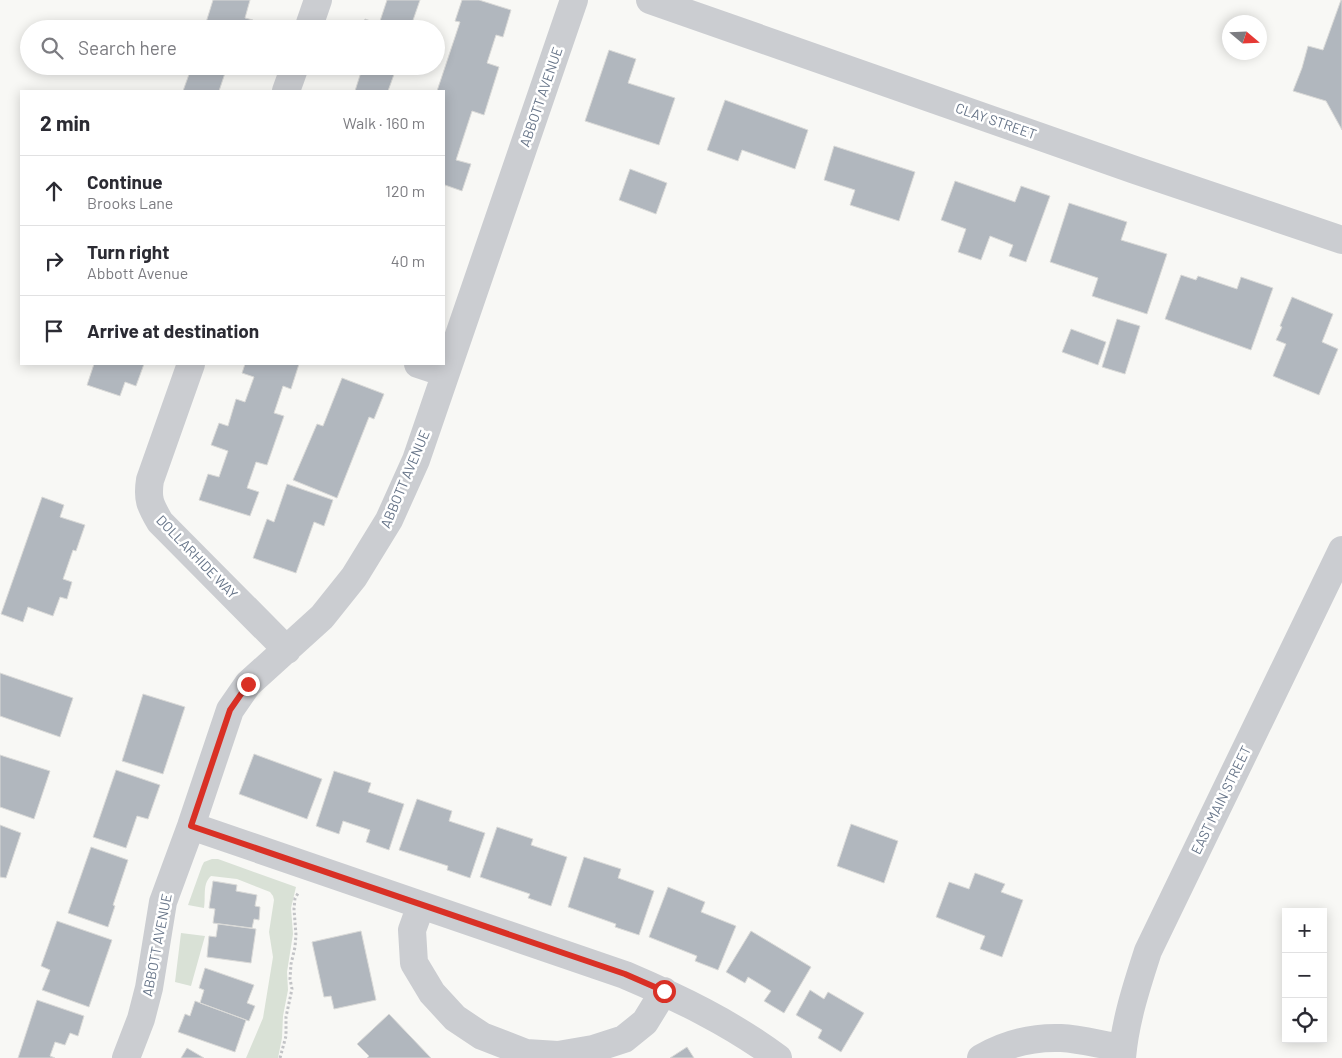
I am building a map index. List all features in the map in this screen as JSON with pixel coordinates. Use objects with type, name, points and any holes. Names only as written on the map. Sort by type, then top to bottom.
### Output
[{"type":"street","points":[[311,20],[318,0]]},
{"type":"street","name":"ABBOTT AVENUE","points":[[126,1058],[142,1019],[163,902],[230,710],[248,684],[322,617],[354,577],[389,520],[416,460],[574,0]]},
{"type":"street","name":"CLAY STREET","points":[[650,0],[1135,170],[1342,240]]},
{"type":"street","points":[[286,90],[292,75]]},
{"type":"street","name":"DOLLARHIDE WAY","points":[[191,365],[150,480],[148,493],[152,508],[160,522],[287,650]]},
{"type":"street","points":[[421,365],[445,373]]},
{"type":"street","name":"EAST MAIN STREET","points":[[1122,1053],[1134,994],[1148,951],[1342,550]]},
{"type":"street","points":[[191,826],[625,974],[664,991],[722,1021],[778,1058]]},
{"type":"street","points":[[421,905],[412,930],[414,963],[432,993],[455,1018],[482,1036],[526,1052],[558,1055],[593,1049],[624,1040],[645,1022],[664,991]]},
{"type":"street","points":[[981,1058],[1015,1043],[1041,1038],[1062,1038],[1122,1053]]},
{"type":"path","points":[[280,1058],[286,1036],[286,1017],[292,989],[290,979],[296,935],[295,898],[302,890]]},
{"type":"shaded area","points":[[218,859],[296,887],[291,908],[293,934],[287,972],[288,990],[278,1058],[246,1058],[263,1018],[273,957],[269,932],[273,896],[270,892],[237,879],[211,876],[205,887],[204,908],[188,905],[204,862]]},
{"type":"shaded area","points":[[181,933],[205,936],[191,986],[175,982]]},
{"type":"building","points":[[213,0],[250,0],[245,18],[253,20],[207,20]]},
{"type":"building","points":[[387,0],[420,0],[413,20],[380,20]]},
{"type":"building","points":[[462,0],[479,0],[511,10],[503,37],[496,35],[487,63],[499,67],[484,115],[472,111],[456,160],[471,164],[462,191],[445,185],[445,90],[437,90],[442,75],[445,75],[445,67],[460,22],[455,21]]},
{"type":"building","points":[[1341,0],[1342,130],[1326,101],[1293,91],[1308,46],[1323,50]]},
{"type":"building","points":[[609,50],[636,59],[628,83],[675,98],[659,145],[585,121]]},
{"type":"building","points":[[189,75],[224,75],[219,90],[183,90]]},
{"type":"building","points":[[360,75],[394,75],[388,90],[355,90]]},
{"type":"building","points":[[725,100],[808,130],[795,169],[742,150],[738,161],[707,150]]},
{"type":"building","points":[[834,146],[915,172],[899,221],[850,205],[855,190],[824,180]]},
{"type":"building","points":[[630,169],[667,183],[656,214],[619,200]]},
{"type":"building","points":[[955,181],[1015,202],[1021,186],[1050,196],[1026,262],[1009,256],[1013,245],[990,236],[981,260],[958,252],[966,229],[941,220]]},
{"type":"building","points":[[1069,203],[1127,222],[1121,240],[1167,254],[1147,314],[1092,296],[1098,278],[1050,262]]},
{"type":"building","points":[[1181,275],[1196,280],[1198,276],[1237,289],[1241,277],[1273,288],[1251,350],[1165,319]]},
{"type":"building","points":[[1292,297],[1333,314],[1322,342],[1338,349],[1319,395],[1273,376],[1286,344],[1276,340]]},
{"type":"building","points":[[1117,319],[1140,326],[1125,374],[1102,367]]},
{"type":"building","points":[[1071,329],[1106,342],[1098,365],[1062,352]]},
{"type":"building","points":[[94,365],[144,365],[136,386],[125,382],[120,396],[87,385]]},
{"type":"building","points":[[245,365],[299,365],[291,389],[283,386],[274,413],[284,416],[267,465],[256,462],[247,488],[259,492],[250,516],[199,500],[208,474],[219,477],[228,451],[211,445],[219,423],[228,426],[236,399],[245,402],[254,377],[242,373]]},
{"type":"building","points":[[342,378],[384,394],[374,419],[369,417],[337,498],[293,480],[317,424],[323,426]]},
{"type":"building","points":[[287,484],[333,500],[324,526],[314,522],[296,573],[253,558],[267,519],[274,522]]},
{"type":"building","points":[[42,497],[64,505],[60,517],[85,525],[76,551],[73,550],[63,579],[72,582],[67,599],[60,597],[53,616],[28,607],[23,622],[1,614]]},
{"type":"building","points":[[0,673],[73,698],[60,737],[0,716]]},
{"type":"building","points":[[143,694],[185,707],[163,774],[122,761]]},
{"type":"building","points":[[254,754],[322,779],[307,819],[239,794]]},
{"type":"building","points":[[0,755],[50,771],[34,819],[0,807]]},
{"type":"building","points":[[116,770],[160,785],[148,819],[137,816],[126,848],[93,837]]},
{"type":"building","points":[[334,771],[371,783],[368,792],[404,804],[389,850],[366,842],[370,830],[343,821],[339,834],[316,826]]},
{"type":"building","points":[[417,799],[452,811],[449,821],[485,833],[470,878],[447,870],[448,866],[399,850]]},
{"type":"building","points":[[851,824],[898,841],[884,883],[837,866]]},
{"type":"building","points":[[0,825],[21,833],[6,878],[0,877]]},
{"type":"building","points":[[497,827],[533,839],[531,845],[567,857],[551,906],[528,898],[530,894],[480,877]]},
{"type":"building","points":[[91,847],[128,860],[113,905],[115,906],[108,927],[68,913]]},
{"type":"building","points":[[584,857],[621,869],[618,878],[654,891],[639,935],[615,927],[616,924],[568,907]]},
{"type":"building","points":[[975,873],[1005,884],[1001,892],[1023,900],[1002,957],[980,949],[985,936],[936,917],[949,882],[969,889]]},
{"type":"building","points":[[213,881],[237,885],[236,891],[257,895],[255,906],[260,907],[259,920],[254,919],[252,928],[213,923],[215,909],[209,908]]},
{"type":"building","points":[[668,887],[705,902],[701,912],[736,926],[718,970],[695,961],[697,956],[649,937]]},
{"type":"building","points":[[57,921],[112,940],[89,1007],[42,990],[50,970],[41,966]]},
{"type":"building","points":[[218,924],[256,929],[251,963],[207,957],[209,936],[216,937]]},
{"type":"building","points":[[361,931],[376,1000],[334,1009],[331,996],[324,997],[312,942]]},
{"type":"building","points":[[751,931],[811,967],[784,1013],[764,1001],[771,991],[748,977],[745,983],[726,972]]},
{"type":"building","points":[[205,968],[254,985],[247,1003],[255,1006],[249,1021],[200,1003],[204,990],[199,988]]},
{"type":"building","points":[[810,990],[824,999],[828,992],[864,1013],[841,1052],[818,1038],[822,1030],[796,1015]]},
{"type":"building","points":[[37,1000],[84,1016],[78,1036],[70,1033],[65,1045],[55,1042],[50,1056],[55,1058],[18,1058]]},
{"type":"building","points":[[195,1001],[246,1020],[235,1052],[178,1032],[185,1014],[190,1016]]},
{"type":"building","points":[[389,1014],[431,1058],[367,1058],[369,1056],[357,1044]]},
{"type":"building","points":[[687,1047],[694,1058],[670,1058]]},
{"type":"building","points":[[187,1048],[204,1058],[181,1058]]},
{"type":"route","points":[[248,684],[230,710],[191,826],[625,974],[664,991]]}]
